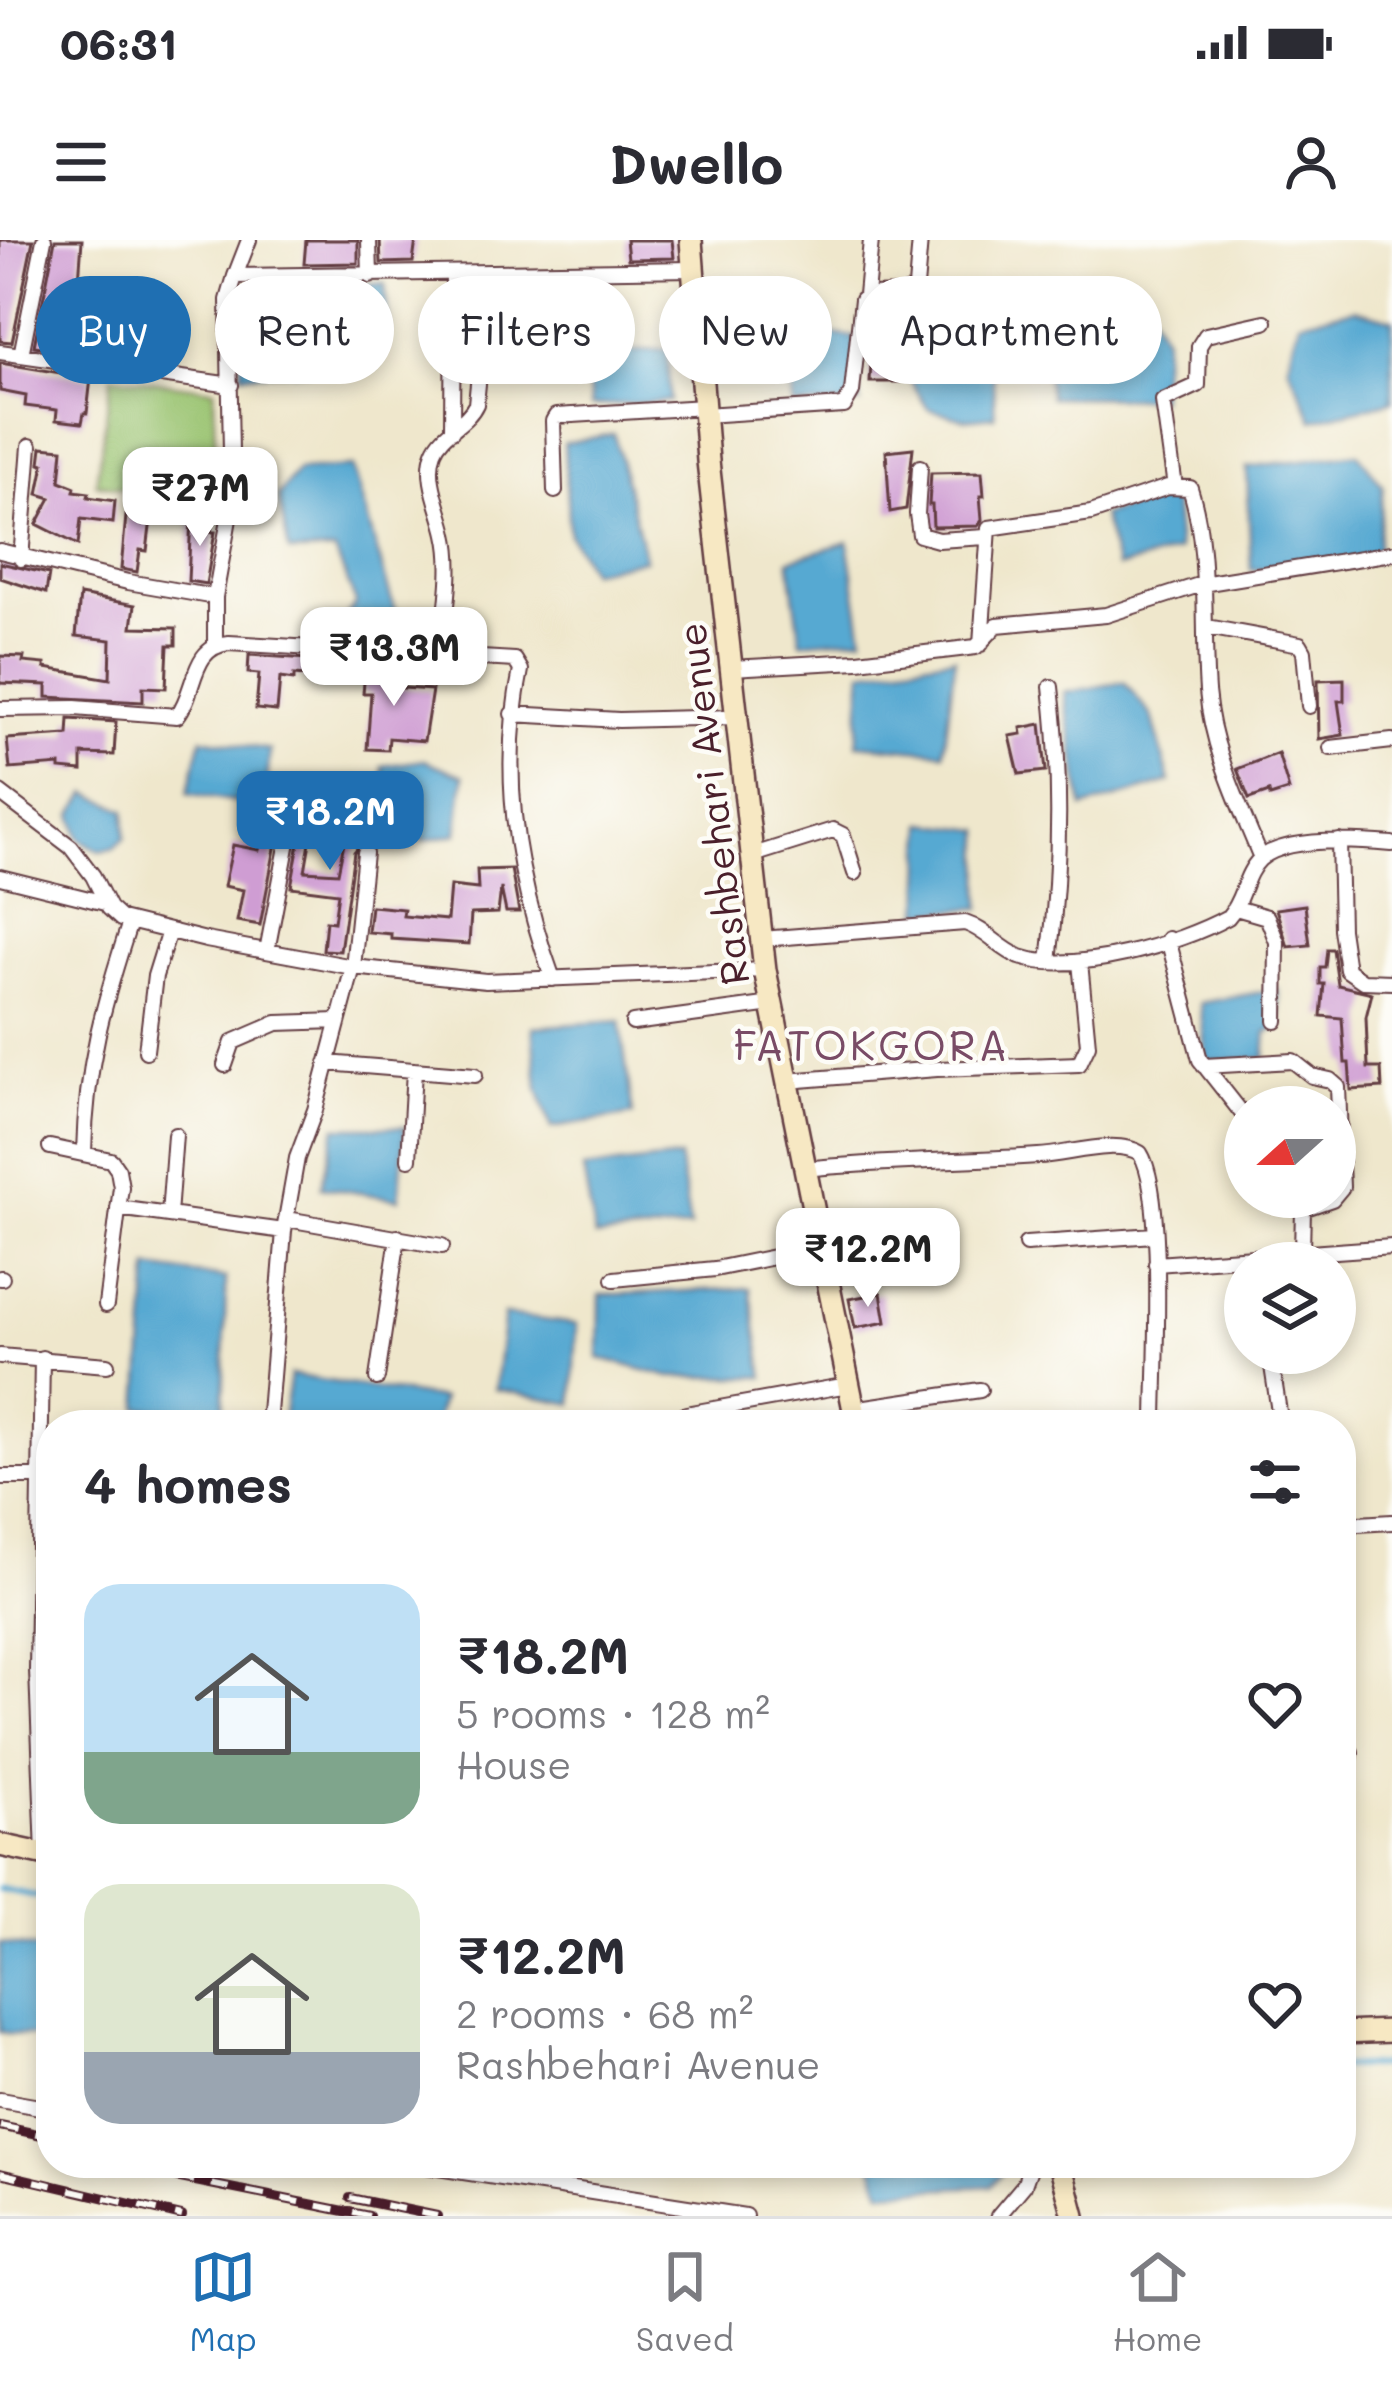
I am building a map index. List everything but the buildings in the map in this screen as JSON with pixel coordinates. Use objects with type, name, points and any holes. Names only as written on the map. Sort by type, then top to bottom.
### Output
[{"type":"main road","name":"Rashbehari Avenue","points":[[691,240],[704,411],[765,970],[853,1410]]},
{"type":"main road","points":[[0,1845],[36,1853]]},
{"type":"main road","points":[[1356,2032],[1392,2030]]},
{"type":"main road","points":[[1064,2178],[1074,2216]]},
{"type":"street","points":[[21,355],[44,240]]},
{"type":"street","points":[[236,276],[249,240]]},
{"type":"street","points":[[369,240],[370,276],[693,269]]},
{"type":"street","points":[[868,276],[871,240]]},
{"type":"street","points":[[917,276],[920,240]]},
{"type":"street","points":[[442,655],[449,550],[432,461],[435,448],[472,414],[476,404],[489,273]]},
{"type":"street","points":[[452,431],[453,274]]},
{"type":"street","points":[[1175,487],[1163,401],[1198,385],[1201,339],[1265,322]]},
{"type":"street","points":[[554,491],[556,416],[844,406],[852,392],[856,334]]},
{"type":"street","points":[[0,352],[231,385],[232,502],[215,597],[214,645],[198,663],[177,716],[76,708],[0,709]]},
{"type":"street","points":[[22,559],[29,446]]},
{"type":"street","points":[[920,467],[920,535],[986,537]]},
{"type":"street","points":[[981,644],[986,537],[995,526],[1091,513],[1175,487],[1190,488],[1207,627],[1207,690],[1218,751],[1261,858]]},
{"type":"street","points":[[0,551],[215,597]]},
{"type":"street","points":[[731,668],[858,661],[981,644],[997,625],[1106,615],[1202,584],[1392,553]]},
{"type":"street","points":[[1207,627],[1300,644],[1309,706]]},
{"type":"street","points":[[214,645],[515,660],[521,670],[512,714],[512,791],[519,863],[535,931],[553,979]]},
{"type":"street","points":[[1049,962],[1058,871],[1060,763],[1051,687]]},
{"type":"street","points":[[512,714],[619,720],[736,717]]},
{"type":"street","points":[[1331,748],[1392,741]]},
{"type":"street","points":[[266,951],[299,784]]},
{"type":"street","points":[[0,793],[71,847],[93,876],[105,903],[130,922],[353,967],[486,981],[765,970]]},
{"type":"street","points":[[750,856],[833,830],[843,835],[854,873]]},
{"type":"street","points":[[1340,841],[1341,929],[1347,970],[1363,981],[1392,982]]},
{"type":"street","points":[[761,939],[965,923],[978,927],[1016,956],[1080,962],[1213,926],[1236,908],[1261,858],[1279,848],[1340,841],[1392,844]]},
{"type":"street","points":[[269,1410],[286,1225],[297,1158],[353,967],[364,854]]},
{"type":"street","points":[[0,877],[105,903]]},
{"type":"street","points":[[1236,908],[1267,917],[1275,932],[1276,1022]]},
{"type":"street","points":[[84,1152],[85,1089],[98,1018],[130,922]]},
{"type":"street","points":[[146,1051],[155,976],[169,931]]},
{"type":"street","points":[[1168,940],[1204,1066],[1224,1091]]},
{"type":"street","points":[[787,1081],[1079,1064],[1088,1046],[1080,962]]},
{"type":"street","points":[[633,1023],[772,1004]]},
{"type":"street","points":[[225,1065],[233,1042],[264,1026],[338,1021]]},
{"type":"street","points":[[1204,1066],[1293,1061],[1336,1086]]},
{"type":"street","points":[[327,1063],[475,1075]]},
{"type":"street","points":[[409,1159],[414,1070]]},
{"type":"street","points":[[169,1215],[175,1135]]},
{"type":"street","points":[[50,1147],[110,1160],[118,1170],[106,1306]]},
{"type":"street","points":[[804,1169],[900,1160],[1132,1149],[1140,1153],[1150,1175],[1156,1264],[1155,1410]]},
{"type":"street","points":[[118,1208],[398,1237],[442,1246]]},
{"type":"street","points":[[1026,1244],[1154,1234]]},
{"type":"street","points":[[376,1378],[398,1237]]},
{"type":"street","points":[[614,1279],[715,1270],[819,1248]]},
{"type":"street","points":[[1356,1250],[1392,1249]]},
{"type":"street","points":[[1156,1264],[1224,1261]]},
{"type":"street","points":[[0,1356],[106,1365]]},
{"type":"street","points":[[40,1410],[42,1358]]},
{"type":"street","points":[[1273,1374],[1279,1410]]},
{"type":"street","points":[[708,1410],[848,1385]]},
{"type":"street","points":[[887,1410],[980,1390]]},
{"type":"street","points":[[0,1478],[36,1477]]},
{"type":"street","points":[[1356,1525],[1392,1522]]},
{"type":"street","points":[[0,2100],[36,2106]]},
{"type":"street","points":[[502,2178],[745,2216]]},
{"type":"street","points":[[998,2216],[1027,2178]]},
{"type":"green space","points":[[111,384],[214,389],[216,507],[96,483]]},
{"type":"water","points":[[1355,309],[1392,319],[1392,401],[1313,420],[1288,365],[1299,321]]},
{"type":"water","points":[[832,334],[854,337],[861,403],[793,406],[792,384],[832,384]]},
{"type":"water","points":[[659,350],[659,384],[669,384],[670,401],[591,406],[589,384],[635,384],[635,351]]},
{"type":"water","points":[[912,384],[993,384],[995,416],[964,419],[928,409]]},
{"type":"water","points":[[1048,384],[1160,384],[1159,398],[1050,397]]},
{"type":"water","points":[[614,434],[645,559],[590,571],[569,534],[564,443]]},
{"type":"water","points":[[1358,453],[1383,486],[1376,561],[1251,570],[1247,467]]},
{"type":"water","points":[[352,467],[397,618],[353,638],[346,617],[356,603],[335,551],[289,552],[278,496],[298,470]]},
{"type":"water","points":[[1173,496],[1178,551],[1117,568],[1102,515]]},
{"type":"water","points":[[848,542],[863,637],[801,642],[789,560]]},
{"type":"water","points":[[955,657],[944,752],[857,744],[863,671]]},
{"type":"water","points":[[1124,682],[1152,716],[1170,782],[1083,808],[1064,693]]},
{"type":"water","points":[[202,738],[270,750],[265,807],[188,793]]},
{"type":"water","points":[[424,760],[464,776],[457,834],[422,841],[387,823],[383,766]]},
{"type":"water","points":[[88,793],[125,810],[125,838],[114,848],[99,851],[79,838],[73,814]]},
{"type":"water","points":[[924,823],[982,830],[981,908],[921,912]]},
{"type":"water","points":[[1278,989],[1281,1026],[1267,1032],[1265,1058],[1206,1061],[1200,1003]]},
{"type":"water","points":[[620,1021],[633,1115],[551,1128],[538,1089],[533,1027]]},
{"type":"water","points":[[336,1127],[405,1127],[399,1199],[321,1187]]},
{"type":"water","points":[[679,1158],[690,1228],[595,1237],[583,1169]]},
{"type":"water","points":[[149,1268],[226,1278],[223,1410],[139,1408]]},
{"type":"water","points":[[750,1288],[764,1377],[670,1377],[599,1358],[600,1295]]},
{"type":"water","points":[[504,1315],[577,1324],[573,1404],[495,1389]]},
{"type":"water","points":[[290,1375],[442,1399],[439,1410],[284,1410]]},
{"type":"water","points":[[0,1943],[36,1949],[36,2037],[0,2032]]},
{"type":"water","points":[[877,2178],[998,2178],[991,2186],[882,2191]]},
{"type":"waterway","points":[[0,1889],[36,1896]]},
{"type":"waterway","points":[[1356,2066],[1392,2065]]},
{"type":"railway","points":[[0,2126],[36,2134]]},
{"type":"railway","points":[[0,2173],[182,2216]]},
{"type":"railway","points":[[180,2178],[369,2216]]},
{"type":"railway","points":[[350,2198],[437,2216]]},
{"type":"district","name":"FATOKGORA","points":[[872,1044]]}]
